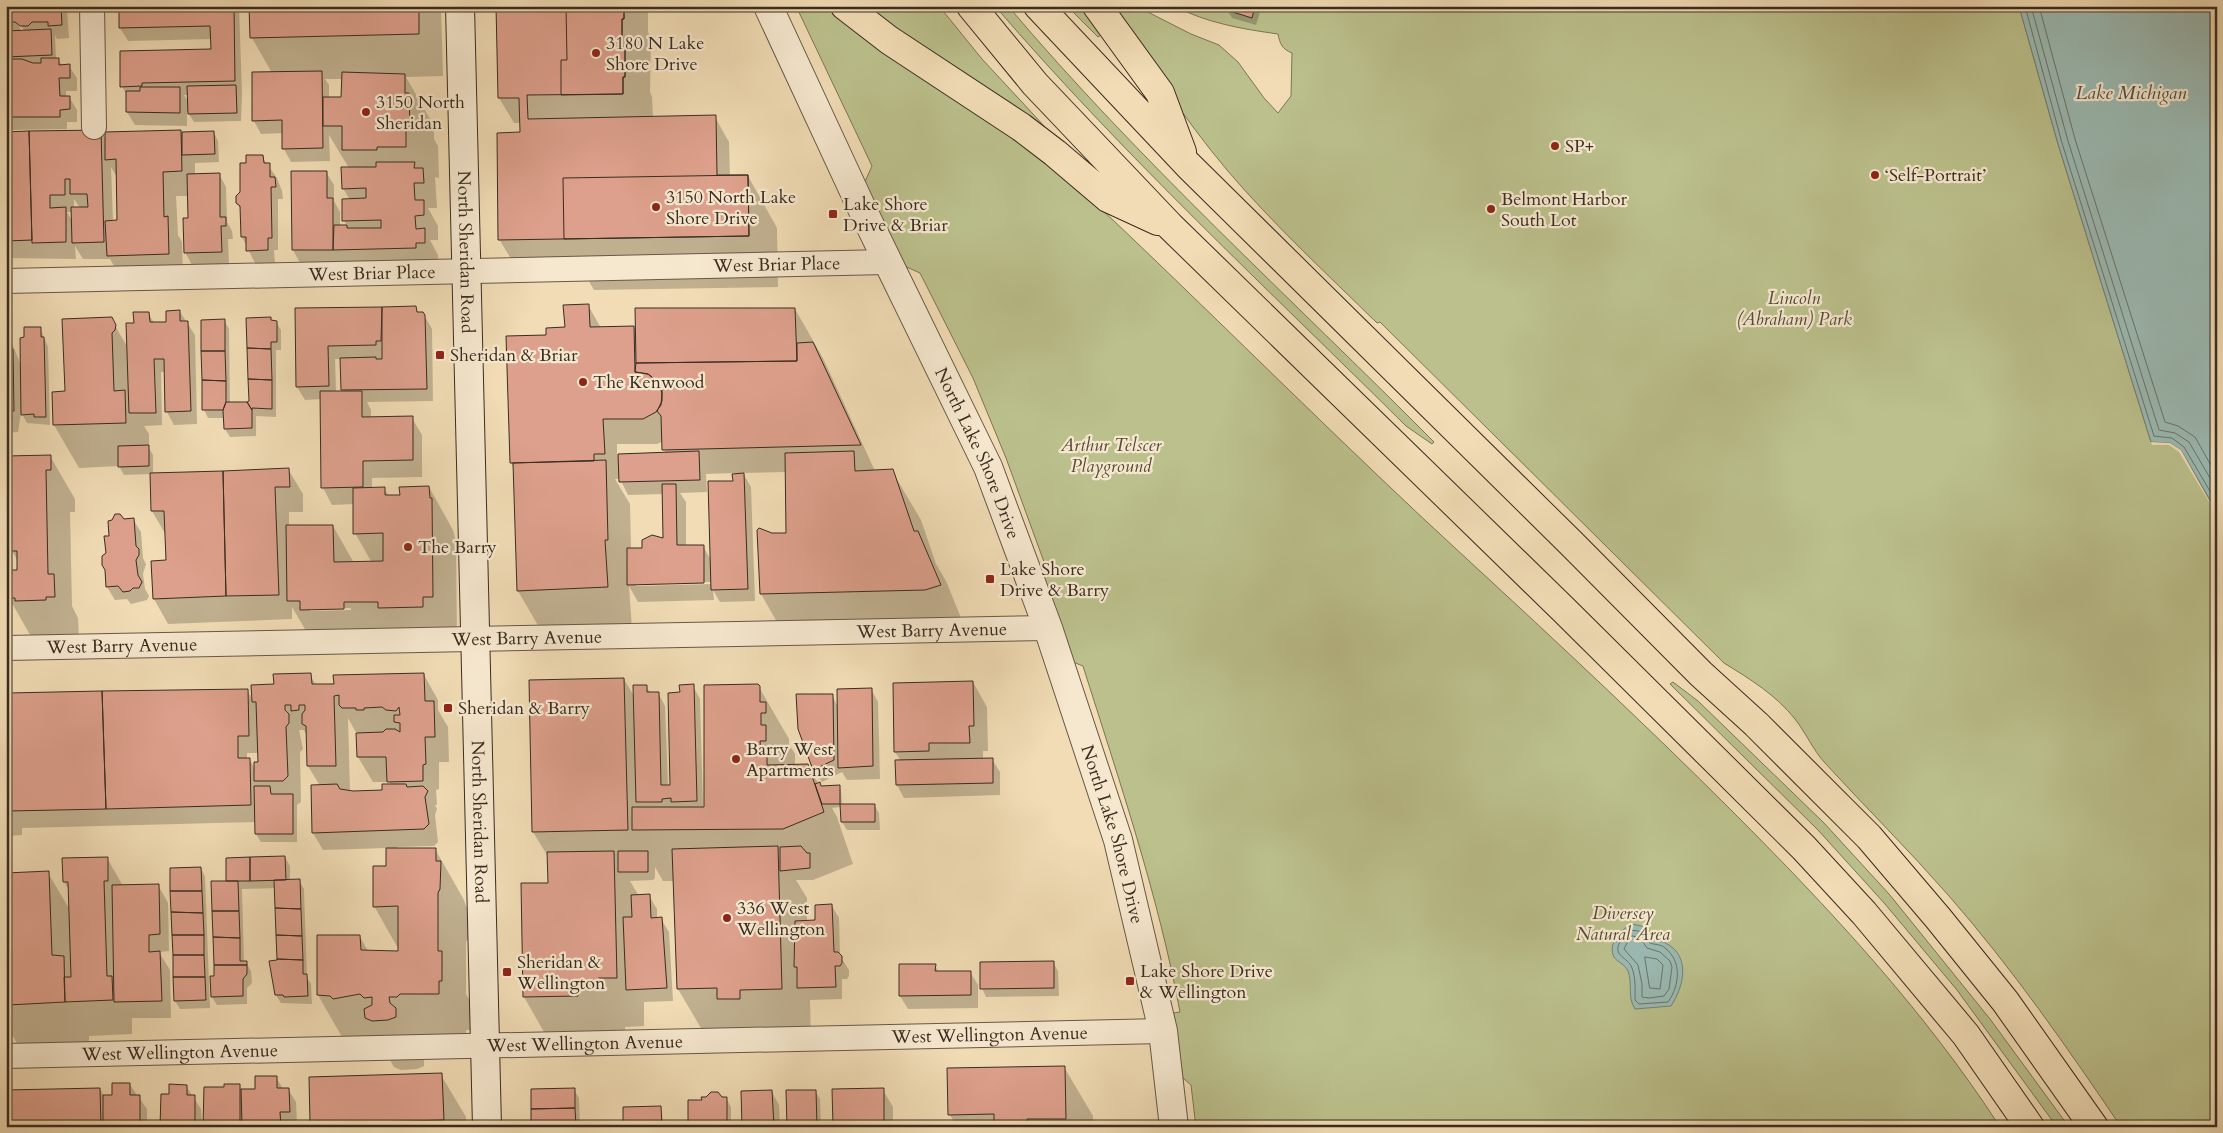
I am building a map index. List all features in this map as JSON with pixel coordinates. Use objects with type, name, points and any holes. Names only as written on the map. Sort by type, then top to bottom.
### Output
[{"type":"highway","points":[[846,6],[889,40],[1021,127],[1108,198],[1170,226]]},
{"type":"highway","points":[[971,6],[1035,84],[1170,226],[1565,611],[1804,848],[1870,920],[1966,1035],[2030,1127]]},
{"type":"highway","points":[[1038,6],[1188,165],[1701,674],[1756,724],[1868,837],[1938,918],[2005,1001],[2094,1127]]},
{"type":"highway","points":[[1097,6],[1160,93],[1188,165]]},
{"type":"street","points":[[92,6],[94,127]]},
{"type":"street","name":"North Sheridan Road","points":[[460,6],[487,1127]]},
{"type":"street","name":"North Lake Shore Drive","points":[[768,6],[887,262],[988,467],[1048,628],[1118,840],[1163,1031],[1174,1127]]},
{"type":"street","name":"West Briar Place","points":[[6,281],[887,262]]},
{"type":"street","name":"West Barry Avenue","points":[[6,648],[1048,628]]},
{"type":"street","name":"West Wellington Avenue","points":[[6,1056],[1163,1031]]},
{"type":"green space","points":[[796,6],[831,6],[1003,130],[1069,181],[1113,220],[1378,476],[1634,715],[1768,848],[1840,923],[1908,1002],[1971,1084],[2000,1127],[1196,1127],[1191,1085],[1183,1078],[1173,1013],[1180,1012],[1161,924],[1124,794],[1083,666],[1073,662],[1041,573],[1047,570],[1006,458],[973,378],[920,273],[900,264],[863,186],[872,166]]},
{"type":"green space","points":[[862,6],[939,6],[982,59],[1058,141]]},
{"type":"green space","points":[[995,6],[1008,6],[1058,63],[1163,174],[1434,442],[1432,444],[1406,426],[1196,220],[1094,115]]},
{"type":"green space","points":[[1067,6],[1081,6],[1101,35],[1098,37]]},
{"type":"green space","name":"Lincoln (Abraham) Park","points":[[1109,6],[1136,6],[1191,34],[1219,45],[1238,62],[1264,98],[1278,113],[1291,96],[1292,53],[1282,46],[1278,34],[1212,21],[1174,6],[2019,6],[2058,144],[2151,442],[2170,443],[2181,450],[2217,512],[2217,1127],[2121,1127],[1995,951],[1934,879],[1825,763],[1788,710],[1762,688],[1724,663],[1380,322],[1377,323],[1281,229],[1211,151],[1166,90]]},
{"type":"green space","points":[[1673,682],[1698,701],[1824,823],[1889,894],[1990,1019],[2069,1127],[2057,1127],[1957,990],[1885,904],[1818,830],[1670,684]]},
{"type":"water","name":"Lake Michigan","points":[[2019,6],[2217,6],[2217,512],[2181,450],[2170,443],[2151,442],[2058,144]]},
{"type":"water","points":[[1631,924],[1647,927],[1653,939],[1665,943],[1674,949],[1679,956],[1683,975],[1681,986],[1671,1006],[1635,1009],[1628,971],[1615,959],[1612,952],[1616,938]]},
{"type":"pier","points":[[2151,442],[2170,443],[2181,450],[2217,515],[2179,452],[2169,445],[2152,445]]},
{"type":"building","points":[[6,6],[61,6],[62,25],[48,26],[48,22],[32,22],[28,26],[20,26],[15,22],[6,22]]},
{"type":"building","points":[[119,6],[234,6],[235,81],[142,83],[142,86],[120,87],[120,51],[211,49],[210,26],[119,28]]},
{"type":"building","points":[[249,6],[419,6],[419,34],[250,38]]},
{"type":"building","points":[[496,6],[624,6],[624,19],[622,19],[622,47],[625,47],[623,94],[527,95],[528,119],[716,115],[717,175],[748,175],[749,236],[498,240],[497,133],[520,132],[519,98],[498,98]]},
{"type":"building","name":"3180 N Lake Shore Drive","points":[[566,6],[624,6],[624,19],[622,19],[622,47],[625,47],[623,94],[561,95],[561,60],[567,60]]},
{"type":"building","points":[[1227,6],[1255,6],[1252,18],[1226,10]]},
{"type":"building","points":[[51,29],[52,55],[6,57],[6,31]]},
{"type":"building","points":[[41,58],[59,58],[59,65],[70,64],[70,78],[59,78],[60,96],[70,96],[70,109],[60,110],[60,117],[6,117],[6,67],[11,67],[10,59],[22,59],[33,63],[41,63]]},
{"type":"building","points":[[322,71],[323,148],[282,149],[282,120],[252,121],[252,72]]},
{"type":"building","name":"3150 North Sheridan","points":[[342,72],[405,74],[405,93],[409,93],[410,127],[406,126],[406,147],[377,147],[377,150],[342,150],[342,126],[323,126],[323,97],[341,97]]},
{"type":"building","points":[[236,85],[237,113],[188,114],[187,86]]},
{"type":"building","points":[[140,87],[180,87],[180,113],[126,112],[126,91],[140,91]]},
{"type":"building","points":[[101,130],[104,242],[72,243],[71,207],[88,207],[87,194],[70,194],[70,179],[65,179],[65,195],[50,195],[50,208],[66,207],[66,242],[32,243],[29,131]]},
{"type":"building","points":[[181,130],[182,171],[163,172],[164,217],[168,216],[169,254],[107,256],[105,221],[117,220],[116,159],[105,160],[105,132]]},
{"type":"building","points":[[29,131],[32,240],[6,241],[6,132]]},
{"type":"building","points":[[214,131],[215,154],[182,155],[182,132]]},
{"type":"building","points":[[246,155],[263,155],[264,163],[270,163],[270,177],[275,177],[276,187],[271,187],[272,238],[268,238],[268,250],[246,251],[246,237],[241,237],[240,206],[236,203],[236,196],[240,192],[240,163],[246,163]]},
{"type":"building","points":[[376,162],[415,162],[414,168],[423,168],[424,183],[414,183],[415,200],[424,200],[424,215],[415,216],[416,229],[425,228],[425,243],[416,243],[416,248],[333,250],[334,225],[347,225],[347,228],[381,228],[381,220],[342,221],[342,199],[366,198],[366,188],[342,189],[341,167],[376,167]]},
{"type":"building","points":[[291,171],[327,171],[327,198],[333,198],[333,250],[292,250]]},
{"type":"building","points":[[220,173],[220,217],[226,217],[226,226],[221,226],[222,252],[184,253],[183,218],[188,218],[187,174]]},
{"type":"building","name":"3150 North Lake Shore Drive","points":[[748,175],[749,236],[564,239],[563,178]]},
{"type":"building","name":"The Kenwood","points":[[589,304],[590,327],[634,326],[635,372],[648,374],[657,381],[662,393],[661,405],[656,412],[643,419],[603,419],[605,454],[594,454],[594,461],[510,463],[506,336],[546,335],[546,328],[565,327],[563,305]]},
{"type":"building","points":[[416,306],[417,312],[423,312],[425,315],[427,389],[341,390],[340,358],[376,357],[376,359],[382,359],[382,307]]},
{"type":"building","points":[[382,307],[381,341],[376,341],[376,345],[328,346],[329,386],[296,387],[295,308]]},
{"type":"building","points":[[635,308],[795,308],[797,361],[636,363]]},
{"type":"building","points":[[180,310],[180,321],[188,321],[191,411],[165,412],[164,359],[154,359],[156,413],[129,413],[126,323],[134,323],[133,312],[149,312],[150,322],[166,322],[166,311]]},
{"type":"building","points":[[112,317],[116,325],[112,333],[114,391],[125,390],[126,423],[53,425],[52,392],[65,391],[62,319]]},
{"type":"building","points":[[271,317],[271,320],[277,321],[277,342],[271,342],[271,349],[247,348],[246,318]]},
{"type":"building","points":[[225,319],[225,351],[201,351],[201,320]]},
{"type":"building","points":[[24,327],[41,327],[41,337],[44,337],[46,417],[34,417],[34,414],[21,415],[20,338],[24,337]]},
{"type":"building","points":[[6,335],[9,335],[9,349],[13,349],[14,411],[11,411],[12,420],[6,420]]},
{"type":"building","points":[[813,342],[861,445],[662,450],[661,416],[657,411],[662,401],[662,390],[657,381],[648,374],[635,372],[636,363],[797,361],[797,343]]},
{"type":"building","points":[[247,348],[271,349],[272,380],[248,379]]},
{"type":"building","points":[[201,351],[225,351],[226,381],[202,380]]},
{"type":"building","points":[[248,379],[272,380],[272,409],[252,408],[252,410],[247,402],[249,401]]},
{"type":"building","points":[[202,380],[226,381],[226,402],[223,410],[202,410]]},
{"type":"building","points":[[320,391],[362,391],[362,417],[413,416],[413,460],[363,461],[363,487],[321,488]]},
{"type":"building","points":[[226,402],[247,402],[252,410],[252,428],[224,429],[223,410]]},
{"type":"building","points":[[149,445],[149,466],[118,467],[118,446]]},
{"type":"building","points":[[699,451],[700,480],[619,482],[618,454]]},
{"type":"building","points":[[854,451],[855,471],[893,469],[914,531],[918,531],[941,585],[925,590],[760,594],[757,530],[759,528],[772,533],[786,533],[785,453]]},
{"type":"building","points":[[51,455],[51,470],[46,470],[48,574],[54,574],[55,597],[46,597],[46,600],[15,601],[15,598],[7,598],[6,576],[12,575],[12,570],[17,570],[17,551],[11,551],[9,481],[6,482],[6,456]]},
{"type":"building","points":[[606,460],[608,540],[605,540],[608,587],[517,591],[513,463]]},
{"type":"building","points":[[289,468],[290,487],[275,487],[279,595],[226,596],[223,471]]},
{"type":"building","points":[[223,471],[226,596],[153,599],[151,561],[166,560],[164,511],[151,511],[150,473]]},
{"type":"building","points":[[744,473],[748,589],[711,590],[708,481],[733,481],[732,474]]},
{"type":"building","points":[[662,484],[676,484],[677,545],[704,545],[704,583],[627,585],[627,548],[642,548],[642,540],[652,535],[663,538]]},
{"type":"building","name":"The Barry","points":[[429,486],[430,498],[432,498],[433,597],[423,597],[423,607],[378,608],[378,602],[344,602],[344,609],[300,610],[300,601],[287,601],[286,525],[333,525],[334,562],[383,561],[383,533],[353,534],[353,488],[385,487],[385,495],[400,495],[399,487]]},
{"type":"building","points":[[115,514],[120,514],[124,519],[134,518],[136,546],[139,549],[139,555],[136,560],[138,575],[142,582],[139,588],[133,588],[130,591],[123,592],[118,586],[106,587],[105,570],[102,565],[102,556],[106,553],[104,536],[109,536],[108,521],[112,520]]},
{"type":"building","points":[[311,673],[312,684],[334,684],[333,675],[424,673],[425,701],[434,701],[435,737],[425,737],[426,764],[423,765],[423,781],[387,782],[386,757],[357,757],[356,733],[383,732],[386,729],[395,729],[400,732],[400,723],[394,722],[394,715],[400,715],[399,707],[396,711],[386,710],[382,707],[364,708],[364,710],[342,708],[339,705],[339,695],[334,696],[336,766],[307,766],[306,726],[302,724],[302,714],[305,710],[305,705],[299,705],[299,710],[291,711],[291,705],[285,705],[285,710],[289,714],[289,723],[286,727],[288,776],[283,781],[254,781],[254,762],[258,762],[256,702],[252,702],[251,685],[274,684],[273,674]]},
{"type":"building","points":[[624,678],[628,830],[532,832],[529,680]]},
{"type":"building","points":[[973,681],[974,726],[969,726],[970,743],[929,743],[929,751],[894,752],[893,683]]},
{"type":"building","points":[[694,684],[697,801],[671,802],[671,798],[662,799],[662,802],[636,802],[633,685],[647,685],[647,692],[659,692],[661,785],[670,785],[668,693],[680,692],[679,685]]},
{"type":"building","name":"Barry West Apartments","points":[[758,684],[760,686],[760,702],[766,702],[766,713],[761,713],[761,725],[766,725],[766,741],[760,741],[761,754],[767,754],[767,765],[808,764],[824,812],[783,829],[632,830],[632,807],[704,807],[704,685]]},
{"type":"building","points":[[872,688],[873,766],[838,768],[837,689]]},
{"type":"building","points":[[248,689],[249,736],[238,736],[238,758],[250,758],[251,805],[106,809],[102,691]]},
{"type":"building","points":[[102,691],[106,809],[8,811],[8,693]]},
{"type":"building","points":[[6,693],[8,693],[8,811],[6,811]]},
{"type":"building","points":[[796,694],[833,694],[834,760],[813,770],[798,729]]},
{"type":"building","points":[[993,758],[993,783],[896,785],[895,760]]},
{"type":"building","points":[[820,782],[821,786],[840,785],[840,804],[822,804],[815,784]]},
{"type":"building","points":[[337,784],[340,789],[353,791],[382,790],[382,784],[406,784],[407,787],[423,786],[428,791],[425,797],[429,824],[424,829],[312,833],[311,785]]},
{"type":"building","points":[[254,786],[270,786],[271,794],[293,794],[293,834],[255,834]]},
{"type":"building","points":[[840,804],[875,804],[875,822],[841,822]]},
{"type":"building","name":"336 West Wellington","points":[[778,846],[782,989],[740,990],[740,999],[717,999],[717,988],[677,989],[672,849]]},
{"type":"building","points":[[801,846],[807,853],[810,853],[810,868],[780,871],[780,847]]},
{"type":"building","points":[[386,848],[436,848],[436,861],[441,861],[440,889],[438,893],[438,951],[442,951],[442,981],[439,981],[439,994],[400,994],[397,997],[389,997],[390,1003],[396,1008],[396,1017],[388,1020],[372,1021],[365,1018],[364,1009],[372,1005],[372,997],[364,998],[360,994],[333,999],[330,996],[317,995],[317,935],[360,935],[361,950],[398,951],[398,906],[373,907],[373,866],[386,866]]},
{"type":"building","points":[[614,851],[617,978],[598,978],[598,981],[578,982],[578,996],[523,997],[521,883],[548,883],[547,852]]},
{"type":"building","points":[[618,851],[648,851],[648,872],[618,872]]},
{"type":"building","points":[[285,856],[286,880],[250,881],[250,857]]},
{"type":"building","points":[[108,857],[108,881],[104,881],[107,976],[112,976],[113,1000],[65,1002],[64,977],[71,977],[68,882],[63,882],[62,858]]},
{"type":"building","points":[[250,857],[250,881],[226,881],[226,858]]},
{"type":"building","points":[[201,867],[202,891],[170,891],[170,868]]},
{"type":"building","points":[[49,871],[52,955],[64,956],[65,1002],[8,1005],[9,1002],[6,1002],[6,873]]},
{"type":"building","points":[[300,879],[301,909],[275,908],[274,880]]},
{"type":"building","points":[[211,881],[238,881],[239,911],[212,911]]},
{"type":"building","points":[[159,884],[160,934],[149,935],[149,952],[160,951],[162,1001],[114,1002],[112,885]]},
{"type":"building","points":[[170,891],[202,891],[203,913],[171,912]]},
{"type":"building","points":[[650,894],[651,918],[662,917],[667,988],[626,990],[623,917],[632,917],[631,895]]},
{"type":"building","points":[[832,904],[834,952],[838,952],[842,956],[840,966],[835,966],[836,987],[797,988],[797,967],[794,967],[795,921],[815,920],[815,905]]},
{"type":"building","points":[[275,908],[301,909],[302,936],[276,935]]},
{"type":"building","points":[[212,911],[239,911],[240,938],[213,937]]},
{"type":"building","points":[[171,912],[203,913],[204,935],[172,935]]},
{"type":"building","points":[[172,935],[204,935],[204,955],[173,955]]},
{"type":"building","points":[[276,935],[302,936],[303,960],[277,959]]},
{"type":"building","points":[[213,937],[240,938],[240,961],[247,961],[247,965],[214,965]]},
{"type":"building","points":[[173,955],[204,955],[205,977],[173,977]]},
{"type":"building","points":[[277,959],[303,960],[303,974],[307,974],[308,996],[284,997],[283,995],[275,995],[269,961]]},
{"type":"building","points":[[1054,961],[1054,988],[980,989],[980,962]]},
{"type":"building","points":[[899,964],[936,964],[935,971],[971,971],[971,995],[899,996]]},
{"type":"building","points":[[214,965],[247,965],[247,974],[243,979],[243,996],[211,997],[210,976],[214,976]]},
{"type":"building","points":[[173,977],[205,977],[206,1000],[174,1001]]},
{"type":"building","points":[[1065,1066],[1066,1119],[1027,1119],[1028,1127],[994,1127],[994,1114],[948,1115],[947,1068]]},
{"type":"building","points":[[442,1073],[444,1120],[371,1122],[371,1127],[320,1127],[319,1121],[310,1122],[309,1077]]},
{"type":"building","points":[[255,1076],[277,1076],[277,1088],[289,1088],[290,1112],[280,1112],[281,1127],[246,1127],[246,1125],[242,1125],[241,1089],[255,1089]]},
{"type":"building","points":[[112,1083],[130,1083],[130,1095],[140,1095],[140,1127],[103,1127],[103,1095],[112,1095]]},
{"type":"building","points":[[169,1084],[187,1085],[187,1095],[195,1095],[195,1127],[160,1127],[161,1094],[169,1094]]},
{"type":"building","points":[[224,1084],[240,1084],[240,1127],[203,1127],[204,1087],[224,1087]]},
{"type":"building","points":[[100,1088],[101,1127],[6,1127],[6,1090]]},
{"type":"building","points":[[575,1088],[575,1108],[531,1109],[531,1089]]},
{"type":"building","points":[[884,1088],[884,1127],[833,1127],[832,1089]]},
{"type":"building","points":[[772,1090],[774,1127],[742,1127],[741,1091]]},
{"type":"building","points":[[786,1090],[816,1090],[817,1127],[787,1127]]},
{"type":"building","points":[[711,1092],[718,1092],[722,1097],[727,1097],[727,1127],[688,1127],[688,1100],[702,1100],[701,1097],[706,1097]]},
{"type":"building","points":[[661,1106],[662,1127],[623,1127],[623,1107]]},
{"type":"building","points":[[575,1108],[576,1127],[531,1127],[531,1109]]},
{"type":"place","name":"3180 N Lake Shore Drive","points":[[596,53]]},
{"type":"place","name":"3150 North Sheridan","points":[[366,112]]},
{"type":"place","name":"SP+","points":[[1555,146]]},
{"type":"place","name":"‘Self-Portrait’","points":[[1875,175]]},
{"type":"place","name":"3150 North Lake Shore Drive","points":[[656,207]]},
{"type":"place","name":"Belmont Harbor South Lot","points":[[1491,209]]},
{"type":"place","name":"Lake Shore Drive & Briar","points":[[833,214]]},
{"type":"place","name":"Sheridan & Briar","points":[[440,355]]},
{"type":"place","name":"The Kenwood","points":[[583,382]]},
{"type":"place","name":"The Barry","points":[[408,547]]},
{"type":"place","name":"Lake Shore Drive & Barry","points":[[990,579]]},
{"type":"place","name":"Sheridan & Barry","points":[[448,708]]},
{"type":"place","name":"Barry West Apartments","points":[[736,759]]},
{"type":"place","name":"336 West Wellington","points":[[727,918]]},
{"type":"place","name":"Sheridan & Wellington","points":[[507,972]]},
{"type":"place","name":"Lake Shore Drive & Wellington","points":[[1130,981]]},
{"type":"park label","name":"Arthur Telscer Playground","points":[[1111,455]]},
{"type":"park label","name":"Diversey Natural Area","points":[[1623,923]]}]
